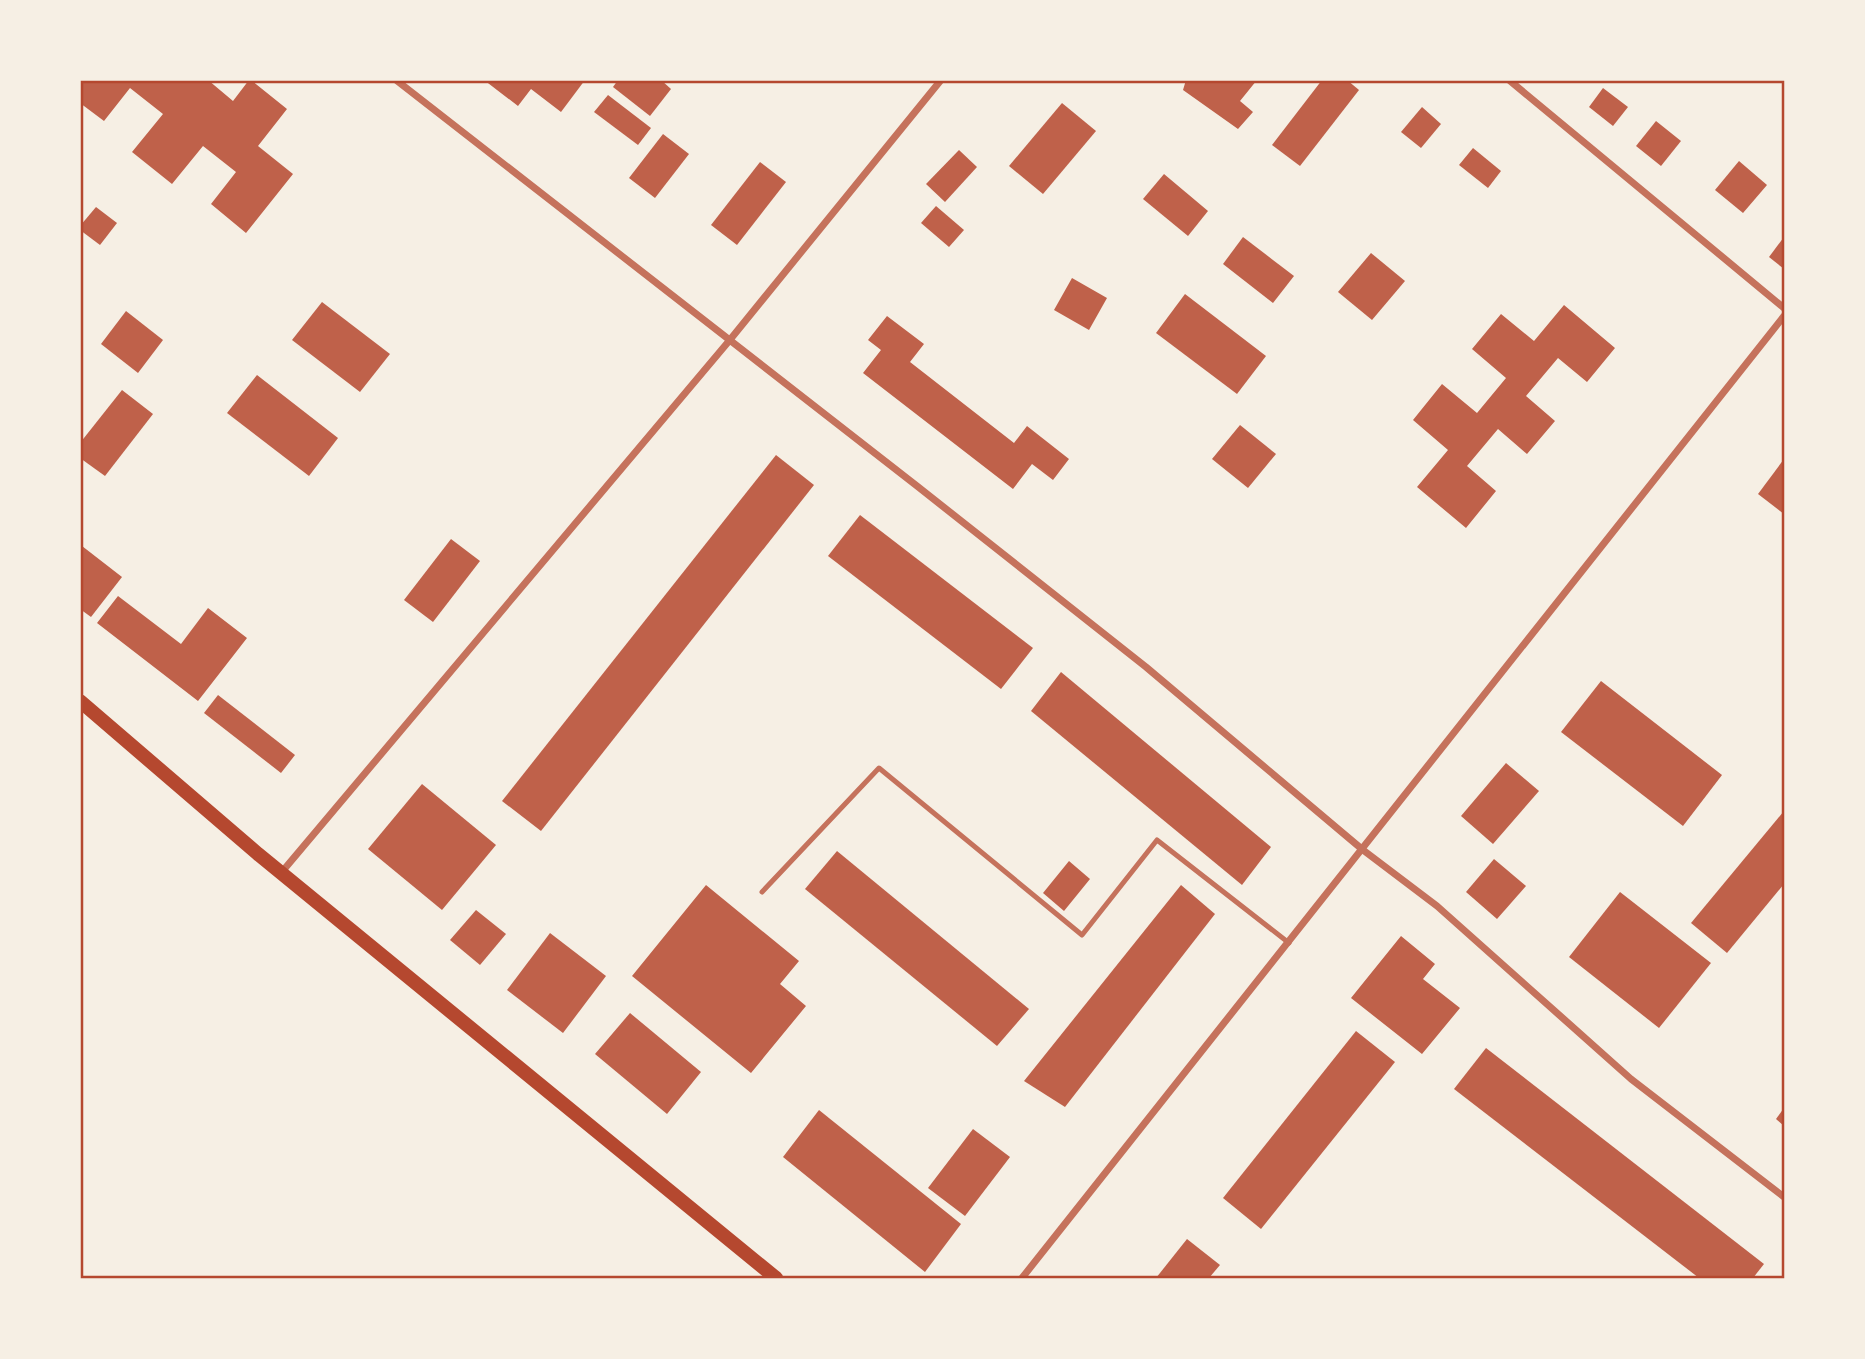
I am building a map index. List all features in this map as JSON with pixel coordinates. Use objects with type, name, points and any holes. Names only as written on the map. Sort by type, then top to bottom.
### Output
[{"type":"main road","points":[[80,701],[281,873],[775,1279]]},
{"type":"street","points":[[396,80],[1146,667],[1363,850],[1437,906],[1630,1079],[1784,1197]]},
{"type":"street","points":[[281,873],[729,341],[941,80]]},
{"type":"street","points":[[1509,80],[1784,308]]},
{"type":"street","points":[[1022,1279],[1784,316]]},
{"type":"lane","points":[[762,892],[880,768],[1082,935],[1157,840],[1289,943]]},
{"type":"building","points":[[80,80],[208,80],[233,101],[251,80],[287,109],[258,146],[293,174],[246,233],[211,204],[236,172],[203,146],[172,184],[132,152],[163,114],[130,88],[104,121],[80,103]]},
{"type":"building","points":[[484,80],[585,80],[561,112],[531,89],[518,106]]},
{"type":"building","points":[[618,80],[661,80],[671,89],[650,116],[613,87]]},
{"type":"building","points":[[1186,80],[1257,80],[1240,101],[1253,112],[1238,129],[1183,90]]},
{"type":"building","points":[[1322,80],[1347,80],[1359,90],[1300,166],[1272,145]]},
{"type":"building","points":[[1603,88],[1628,107],[1613,126],[1589,107]]},
{"type":"building","points":[[608,95],[651,128],[638,145],[594,112]]},
{"type":"building","points":[[1062,103],[1096,131],[1043,194],[1009,166]]},
{"type":"building","points":[[1422,107],[1441,124],[1421,148],[1401,132]]},
{"type":"building","points":[[1656,121],[1681,141],[1661,166],[1636,146]]},
{"type":"building","points":[[663,134],[689,154],[655,198],[629,178]]},
{"type":"building","points":[[1473,148],[1501,171],[1488,188],[1459,165]]},
{"type":"building","points":[[959,150],[977,167],[945,202],[926,184]]},
{"type":"building","points":[[1739,161],[1767,185],[1743,213],[1715,190]]},
{"type":"building","points":[[760,162],[786,182],[737,245],[711,225]]},
{"type":"building","points":[[1164,174],[1208,211],[1188,236],[1143,199]]},
{"type":"building","points":[[936,206],[964,230],[949,247],[921,223]]},
{"type":"building","points":[[96,207],[117,223],[100,245],[80,230],[80,226]]},
{"type":"building","points":[[1243,237],[1294,276],[1273,303],[1223,264]]},
{"type":"building","points":[[1784,237],[1784,269],[1769,257]]},
{"type":"building","points":[[1371,253],[1405,281],[1372,320],[1338,292]]},
{"type":"building","points":[[1072,278],[1107,298],[1089,330],[1054,310]]},
{"type":"building","points":[[1185,294],[1266,356],[1237,394],[1156,333]]},
{"type":"building","points":[[322,302],[390,354],[360,392],[292,340]]},
{"type":"building","points":[[1564,305],[1615,348],[1587,382],[1558,358],[1526,396],[1555,421],[1527,454],[1498,429],[1467,466],[1496,491],[1466,528],[1417,487],[1448,450],[1413,420],[1442,384],[1477,413],[1506,378],[1472,349],[1501,314],[1534,341]]},
{"type":"building","points":[[126,311],[163,340],[138,373],[101,344]]},
{"type":"building","points":[[887,316],[924,344],[910,362],[1014,443],[1027,426],[1069,459],[1053,480],[1032,464],[1013,489],[863,373],[881,350],[868,340]]},
{"type":"building","points":[[257,375],[338,438],[309,476],[227,413]]},
{"type":"building","points":[[122,390],[153,414],[105,476],[80,458],[80,443]]},
{"type":"building","points":[[1240,425],[1276,454],[1248,488],[1212,459]]},
{"type":"building","points":[[776,455],[814,485],[541,831],[502,801]]},
{"type":"building","points":[[1784,459],[1784,514],[1758,494]]},
{"type":"building","points":[[860,515],[1033,648],[1001,689],[828,556]]},
{"type":"building","points":[[451,539],[480,561],[433,622],[404,600]]},
{"type":"building","points":[[82,546],[122,577],[91,617],[80,609]]},
{"type":"building","points":[[118,596],[181,644],[208,608],[247,638],[198,701],[97,623]]},
{"type":"building","points":[[1061,672],[1271,847],[1242,885],[1031,711]]},
{"type":"building","points":[[1601,681],[1722,775],[1683,826],[1561,732]]},
{"type":"building","points":[[218,695],[295,755],[281,773],[204,713]]},
{"type":"building","points":[[1506,763],[1539,791],[1493,844],[1461,816]]},
{"type":"building","points":[[422,784],[496,845],[442,910],[368,849]]},
{"type":"building","points":[[1784,811],[1784,884],[1727,953],[1691,923]]},
{"type":"building","points":[[837,851],[1029,1009],[997,1046],[805,889]]},
{"type":"building","points":[[1494,859],[1526,886],[1497,919],[1466,892]]},
{"type":"building","points":[[1069,861],[1090,879],[1064,911],[1043,893]]},
{"type":"building","points":[[706,885],[799,961],[780,984],[806,1006],[751,1073],[632,976]]},
{"type":"building","points":[[1181,885],[1215,914],[1065,1107],[1024,1081]]},
{"type":"building","points":[[1620,892],[1711,963],[1659,1028],[1569,957]]},
{"type":"building","points":[[476,910],[506,934],[480,965],[450,940]]},
{"type":"building","points":[[550,933],[606,976],[563,1033],[507,990]]},
{"type":"building","points":[[1401,936],[1435,964],[1423,979],[1460,1008],[1422,1054],[1351,998]]},
{"type":"building","points":[[630,1013],[701,1072],[667,1114],[595,1054]]},
{"type":"building","points":[[1356,1031],[1395,1062],[1261,1229],[1223,1198]]},
{"type":"building","points":[[1486,1048],[1764,1264],[1753,1278],[1699,1278],[1454,1089]]},
{"type":"building","points":[[1784,1108],[1784,1126],[1776,1119]]},
{"type":"building","points":[[819,1110],[961,1224],[925,1272],[783,1157]]},
{"type":"building","points":[[973,1129],[1010,1157],[965,1216],[928,1188]]},
{"type":"building","points":[[1187,1239],[1220,1265],[1209,1278],[1156,1278]]}]
